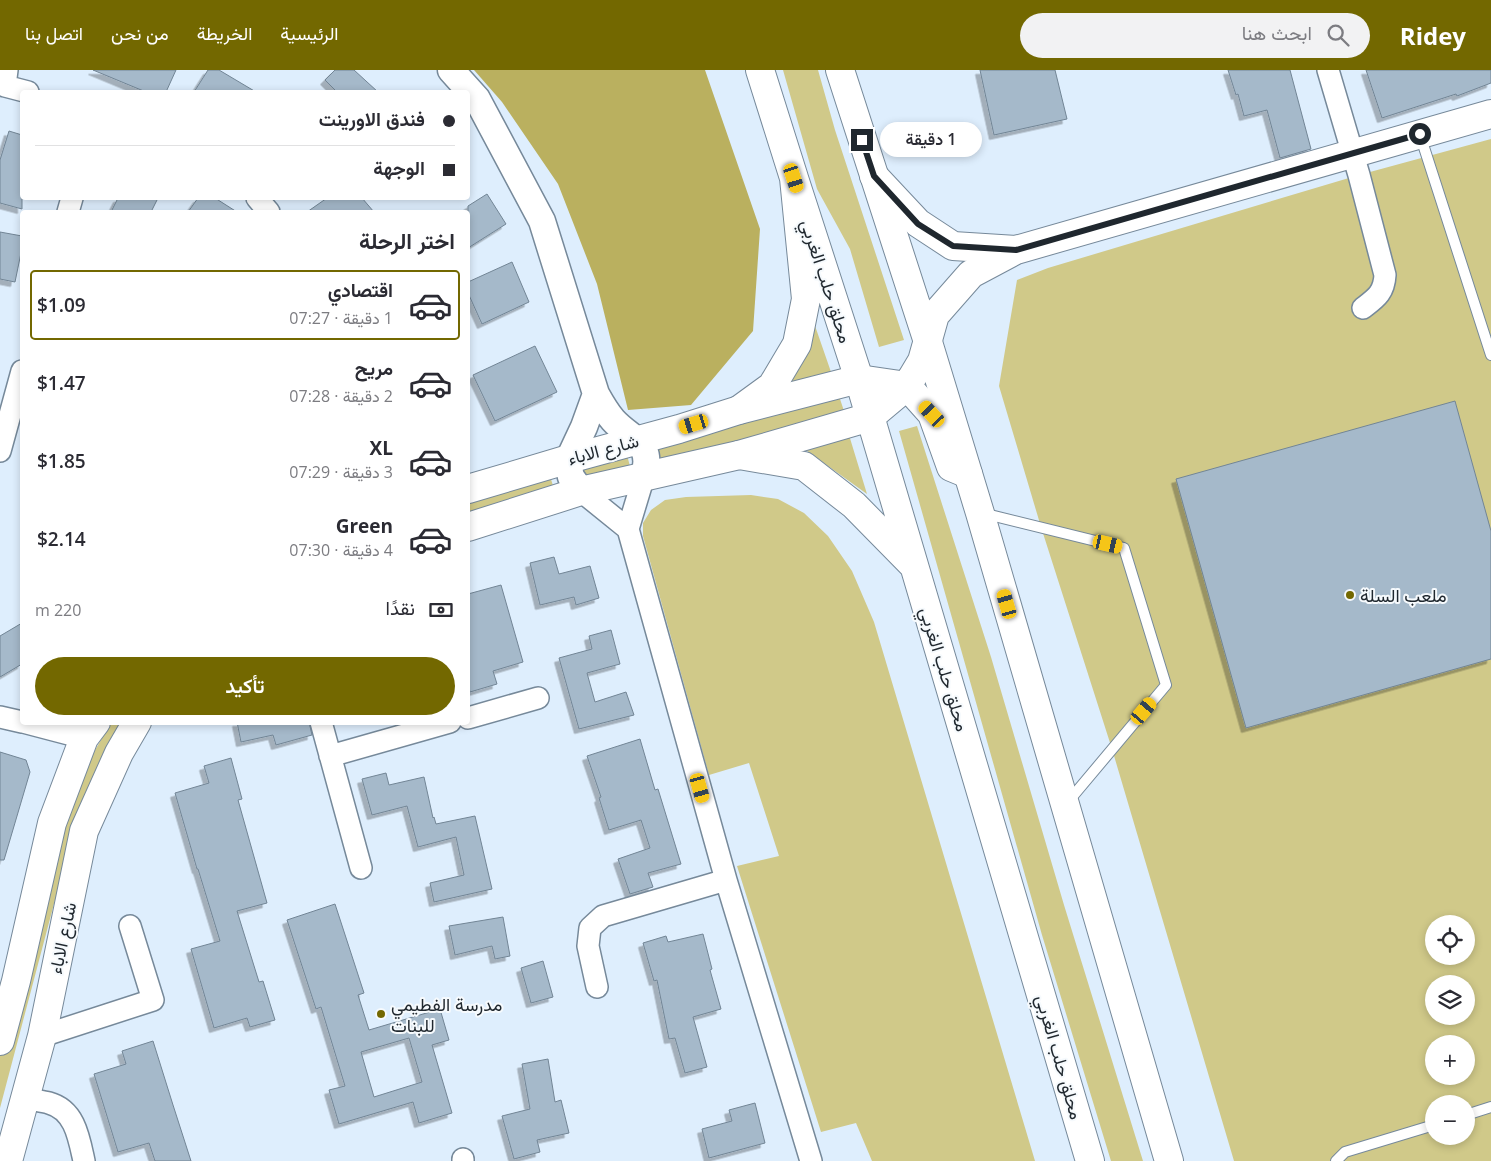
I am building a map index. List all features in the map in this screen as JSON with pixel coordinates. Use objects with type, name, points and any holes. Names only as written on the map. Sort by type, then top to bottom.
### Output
[{"type":"main road","points":[[739,410],[772,386],[797,344],[806,299],[794,178],[760,70]]},
{"type":"main road","points":[[840,70],[928,342],[980,513],[1169,1161]]},
{"type":"main road","points":[[870,417],[907,386],[922,361],[935,315],[971,274],[1016,250],[1491,114]]},
{"type":"main road","points":[[874,176],[918,224],[953,246],[1016,250]]},
{"type":"main road","name":"محلق حلب الغربي","points":[[794,178],[859,379],[1090,1161]]},
{"type":"main road","points":[[859,379],[907,386],[932,414],[951,467],[968,474]]},
{"type":"main road","name":"شارع الاباء","points":[[470,487],[739,410],[859,379]]},
{"type":"main road","name":"شارع الاباء","points":[[470,526],[581,491],[739,455],[870,417]]},
{"type":"main road","points":[[739,455],[804,466],[854,505],[914,567]]},
{"type":"main road","name":"شارع الاباء","points":[[8,1161],[42,1036],[84,831],[120,753],[136,725]]},
{"type":"main road","name":"شارع الاباء","points":[[0,1041],[8,979],[52,823],[90,730]]},
{"type":"street","points":[[7,70],[5,86],[20,90]]},
{"type":"street","points":[[451,70],[469,90]]},
{"type":"street","points":[[1328,70],[1386,275],[1380,293],[1363,308]]},
{"type":"street","points":[[470,91],[477,99],[542,221],[596,394],[613,420],[641,445],[646,457],[644,476],[628,529],[726,880],[811,1161]]},
{"type":"street","points":[[259,200],[267,210]]},
{"type":"street","points":[[0,451],[20,378]]},
{"type":"street","points":[[596,394],[584,427],[569,459],[568,468],[571,477],[581,491],[628,529]]},
{"type":"street","points":[[470,717],[538,698]]},
{"type":"street","points":[[0,717],[20,721]]},
{"type":"street","points":[[48,725],[90,730]]},
{"type":"street","points":[[322,725],[361,868]]},
{"type":"street","points":[[330,756],[439,725]]},
{"type":"street","points":[[598,987],[588,946],[590,928],[603,916],[726,880]]},
{"type":"street","points":[[42,1036],[153,1000],[130,926]]},
{"type":"street","points":[[25,1098],[50,1103],[63,1109],[71,1118],[84,1161]]},
{"type":"lane","points":[[1420,134],[1491,355]]},
{"type":"lane","points":[[980,513],[1124,548],[1166,685],[1065,805]]},
{"type":"lane","points":[[1475,1111],[1491,1107]]},
{"type":"lane","points":[[1336,1161],[1345,1152],[1425,1128]]},
{"type":"shaded area","points":[[474,70],[705,70],[760,229],[753,331],[691,405],[628,410],[597,284],[558,184],[502,102]]},
{"type":"shaded area","points":[[783,70],[818,70],[835,130],[904,340],[879,347],[850,249],[817,189]]},
{"type":"shaded area","points":[[1491,139],[1491,1161],[1234,1161],[1112,749],[1041,527],[999,386],[1017,280],[1048,268],[1359,175]]},
{"type":"shaded area","points":[[813,320],[831,372],[784,387]]},
{"type":"shaded area","points":[[838,393],[844,411],[659,463],[653,446]]},
{"type":"shaded area","points":[[917,426],[991,657],[1064,905],[1143,1161],[1111,1161],[1042,935],[899,431]]},
{"type":"shaded area","points":[[849,435],[867,494],[803,448]]},
{"type":"shaded area","points":[[627,455],[631,470],[581,485],[576,470]]},
{"type":"shaded area","points":[[550,476],[554,489],[470,512],[470,499]]},
{"type":"shaded area","points":[[751,495],[778,499],[804,513],[828,536],[852,571],[874,622],[1035,1161],[872,1161],[856,1123],[821,1132],[737,866],[779,856],[749,763],[709,775],[643,536],[643,523],[651,510],[665,500],[686,497]]},
{"type":"shaded area","points":[[110,725],[126,725],[74,828],[0,1108],[0,1053],[61,825],[88,762]]},
{"type":"building","points":[[93,70],[176,70],[167,90],[141,90]]},
{"type":"building","points":[[208,70],[219,70],[253,90],[195,90]]},
{"type":"building","points":[[335,70],[354,70],[376,90],[335,90],[325,80]]},
{"type":"building","points":[[980,70],[1055,70],[1067,119],[994,135]]},
{"type":"building","points":[[1228,70],[1290,70],[1311,149],[1280,158],[1267,110],[1244,116],[1238,94],[1236,95]]},
{"type":"building","points":[[1366,70],[1491,70],[1491,83],[1457,96],[1456,94],[1382,118]]},
{"type":"building","points":[[9,131],[20,134],[20,200],[22,200],[22,209],[0,203],[0,160]]},
{"type":"building","points":[[487,194],[506,224],[470,247],[470,210],[468,210],[468,206]]},
{"type":"building","points":[[117,200],[157,200],[152,210],[112,210]]},
{"type":"building","points":[[197,200],[218,200],[234,210],[189,210]]},
{"type":"building","points":[[324,200],[364,200],[372,210],[310,210]]},
{"type":"building","points":[[0,232],[20,236],[20,258],[15,282],[0,279]]},
{"type":"building","points":[[512,262],[529,302],[482,324],[470,297],[470,281]]},
{"type":"building","points":[[535,346],[557,392],[495,421],[473,375]]},
{"type":"building","name":"ملعب السلة","points":[[1455,401],[1491,531],[1491,659],[1246,728],[1176,479]]},
{"type":"building","points":[[554,557],[559,574],[590,566],[599,598],[576,605],[574,597],[540,605],[530,563]]},
{"type":"building","points":[[501,585],[523,662],[493,671],[497,684],[470,692],[470,593]]},
{"type":"building","points":[[20,624],[20,665],[0,677],[0,636]]},
{"type":"building","points":[[611,630],[620,664],[587,673],[595,702],[626,692],[634,715],[579,729],[559,658],[592,649],[589,636]]},
{"type":"building","points":[[238,725],[310,725],[312,735],[276,745],[273,735],[241,742]]},
{"type":"building","points":[[640,739],[655,790],[658,789],[681,864],[648,873],[653,887],[630,894],[618,859],[650,848],[641,820],[609,830],[599,798],[601,797],[587,756]]},
{"type":"building","points":[[0,752],[26,760],[30,772],[4,860],[0,860]]},
{"type":"building","points":[[231,758],[242,799],[238,800],[267,903],[237,911],[259,982],[263,981],[275,1020],[250,1027],[247,1018],[214,1028],[191,949],[220,941],[175,793],[209,783],[204,766]]},
{"type":"building","points":[[386,773],[389,785],[424,777],[436,824],[475,816],[492,889],[434,902],[430,883],[464,875],[456,837],[418,847],[407,806],[372,815],[362,779]]},
{"type":"building","points":[[335,904],[364,993],[358,995],[369,1030],[440,1009],[449,1040],[432,1045],[452,1113],[419,1123],[413,1102],[339,1124],[329,1090],[345,1086],[321,1007],[316,1009],[287,920]],"holes":[[[409,1038],[422,1082],[374,1097],[361,1052]]]},
{"type":"building","points":[[503,917],[510,956],[495,959],[492,946],[455,955],[449,926]]},
{"type":"building","points":[[703,934],[712,969],[710,970],[721,1009],[693,1017],[707,1067],[685,1073],[675,1038],[669,1039],[657,980],[654,981],[643,943],[666,936],[668,942]]},
{"type":"building","points":[[543,961],[553,997],[531,1003],[521,968]]},
{"type":"building","points":[[153,1041],[191,1161],[155,1161],[149,1143],[118,1152],[94,1074],[126,1064],[122,1051]]},
{"type":"building","points":[[548,1059],[555,1102],[561,1100],[569,1133],[537,1140],[540,1152],[514,1159],[502,1116],[530,1109],[522,1064]]},
{"type":"building","points":[[755,1103],[765,1143],[709,1158],[702,1129],[732,1121],[729,1110]]},
{"type":"place","name":"ملعب السلة","points":[[1350,595]]},
{"type":"place","name":"مدرسة الفطيمي للبنات","points":[[381,1014]]},
{"type":"route","points":[[862,140],[874,176],[918,224],[953,246],[1016,250],[1420,134]]}]
